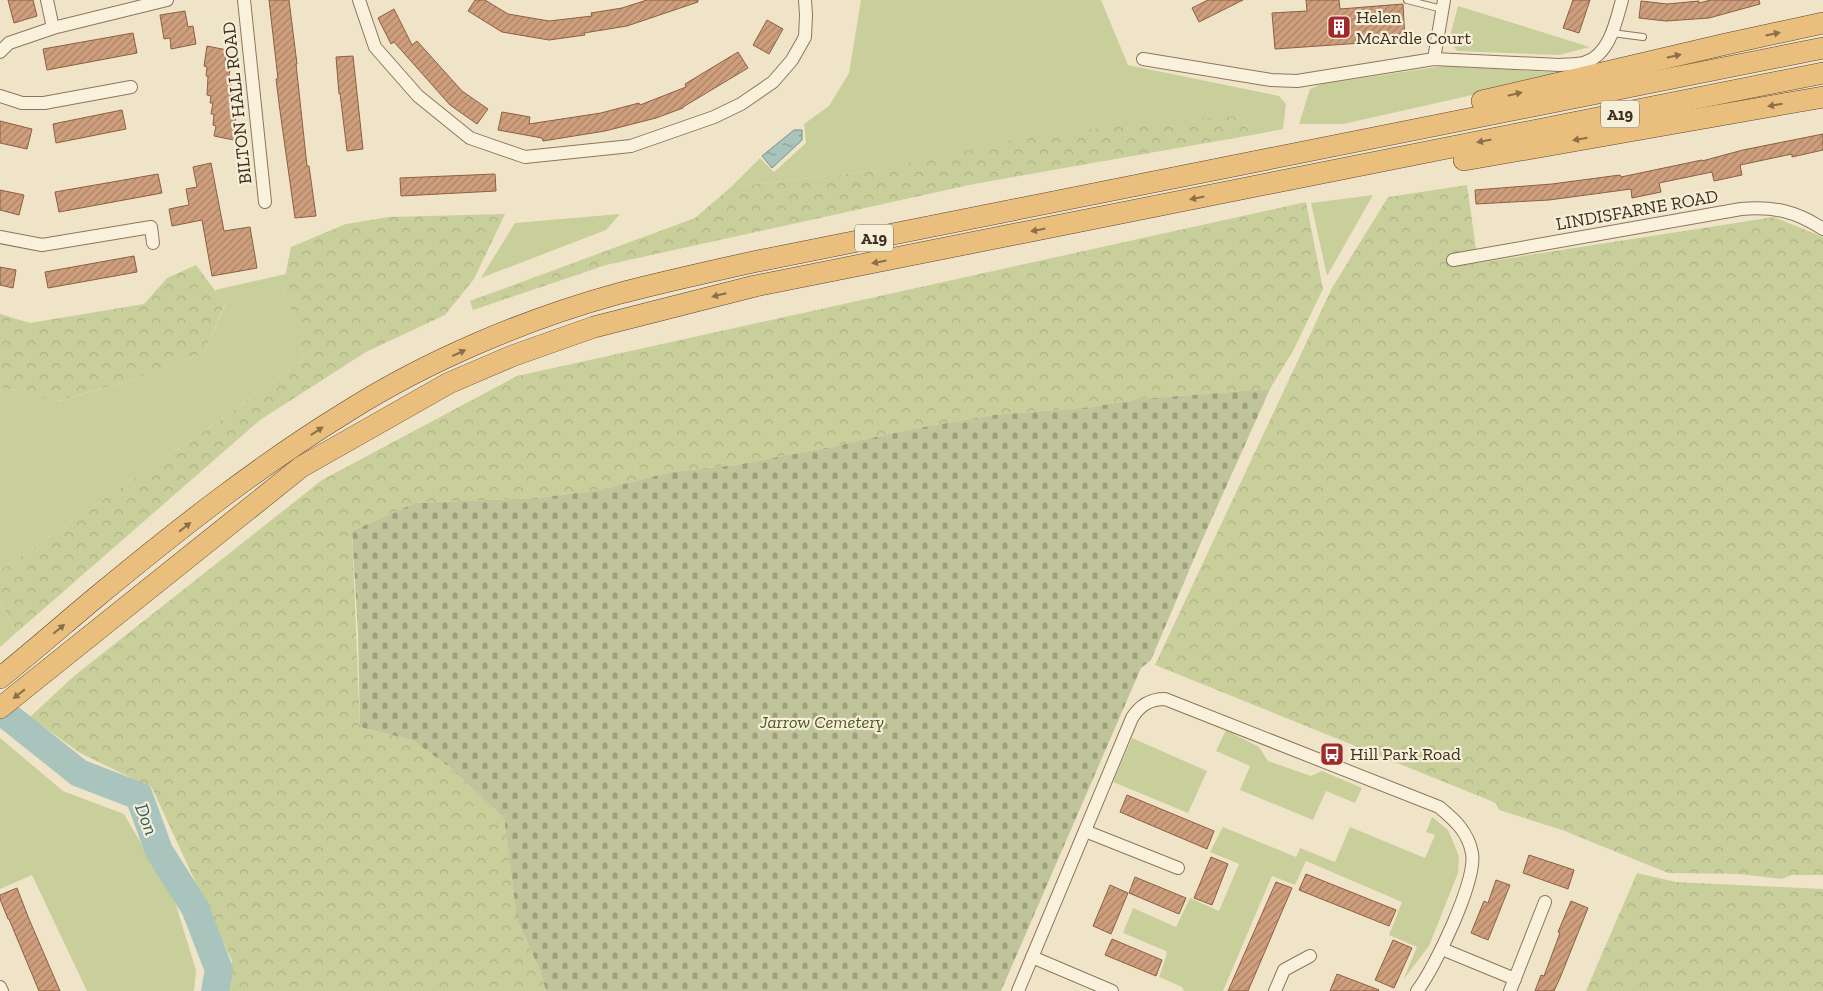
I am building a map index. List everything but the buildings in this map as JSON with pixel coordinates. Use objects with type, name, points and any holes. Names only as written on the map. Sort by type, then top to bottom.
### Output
[{"type":"highway","points":[[1231,165],[1338,136],[1726,44],[1823,23]]},
{"type":"highway","name":"A19","points":[[0,678],[103,592],[262,468],[348,410],[420,371],[484,342],[567,310],[617,294],[753,262],[1823,48]]},
{"type":"highway","name":"A19","points":[[0,708],[302,467],[449,383],[512,356],[594,327],[755,286],[1823,73]]},
{"type":"highway","points":[[1237,191],[1312,184],[1404,171],[1823,97]]},
{"type":"street","points":[[47,0],[53,28]]},
{"type":"street","points":[[0,52],[9,43],[53,28],[167,0]]},
{"type":"street","name":"BILTON HALL ROAD","points":[[244,0],[266,202]]},
{"type":"street","points":[[359,0],[375,47],[418,96],[470,138],[525,157],[631,146],[714,117],[740,104],[773,82],[792,60],[805,37],[805,0]]},
{"type":"street","points":[[1143,59],[1271,80],[1297,80],[1434,59],[1559,65],[1579,63],[1595,58],[1601,51],[1612,33],[1622,0]]},
{"type":"street","points":[[1434,59],[1443,4]]},
{"type":"street","points":[[0,96],[22,103],[44,103],[132,87]]},
{"type":"street","name":"LINDISFARNE ROAD","points":[[1453,260],[1750,208],[1778,209],[1796,215],[1823,229]]},
{"type":"street","points":[[0,237],[42,245],[151,227],[153,243]]},
{"type":"street","points":[[1018,991],[1132,718],[1138,709],[1146,703],[1156,699],[1166,699],[1439,807],[1462,827],[1469,840],[1473,855],[1468,886],[1442,949],[1426,979],[1417,991]]},
{"type":"street","points":[[1085,831],[1178,868]]},
{"type":"street","points":[[1510,991],[1545,902]]},
{"type":"street","points":[[1442,949],[1515,978]]},
{"type":"street","points":[[1275,991],[1284,970],[1310,956]]},
{"type":"street","points":[[1032,957],[1112,991]]},
{"type":"street","points":[[0,987],[2,991]]},
{"type":"lane","points":[[1407,0],[1443,4]]},
{"type":"lane","points":[[1612,33],[1643,37]]},
{"type":"green space","points":[[861,0],[1101,0],[1128,65],[1279,96],[1286,104],[1283,129],[1252,135],[1241,116],[879,170],[731,187],[760,158],[774,172],[806,143],[804,124],[829,106],[849,73]]},
{"type":"green space","points":[[1458,6],[1590,47],[1559,55],[1457,51],[1449,40]]},
{"type":"green space","points":[[1443,66],[1570,73],[1343,124],[1299,124],[1310,89],[1322,84]]},
{"type":"green space","points":[[1241,116],[1252,135],[974,184],[606,265],[473,310],[470,301],[695,218],[731,187],[879,170],[1036,135],[1170,121]]},
{"type":"green space","points":[[1467,185],[1478,263],[1774,217],[1823,237],[1823,875],[1792,875],[1782,879],[1740,874],[1668,873],[1562,830],[1499,810],[1496,803],[1155,665],[1332,288],[1388,197]]},
{"type":"green space","points":[[1373,195],[1327,276],[1311,203]]},
{"type":"green space","points":[[1306,202],[1323,289],[1294,349],[1270,389],[1138,399],[1092,407],[993,415],[907,430],[736,465],[671,472],[600,490],[537,498],[415,503],[352,531],[360,727],[412,740],[448,766],[504,818],[517,919],[541,973],[546,991],[228,991],[232,961],[152,788],[80,753],[30,717],[74,676],[322,480],[517,376]]},
{"type":"green space","points":[[505,214],[474,279],[445,315],[366,352],[260,420],[16,633],[0,602],[0,570],[222,419],[303,359],[298,324],[282,291],[291,247],[346,224],[389,217]]},
{"type":"green space","points":[[620,214],[606,230],[481,278],[515,223]]},
{"type":"green space","points":[[196,265],[225,304],[204,353],[128,381],[58,401],[0,387],[0,314],[30,323],[144,304],[167,278]]},
{"type":"green space","points":[[286,274],[282,291],[299,324],[303,359],[222,419],[0,570],[0,387],[59,401],[128,381],[204,353],[225,305],[215,290]]},
{"type":"green space","name":"Jarrow Cemetery","points":[[1270,389],[1151,660],[1141,668],[1001,991],[546,991],[541,973],[517,919],[504,818],[448,766],[412,740],[360,727],[358,633],[352,531],[415,503],[537,498],[600,490],[671,472],[736,465],[907,430],[993,415],[1092,407],[1138,399]]},
{"type":"green space","points":[[0,602],[16,633],[0,647]]},
{"type":"green space","points":[[1226,730],[1259,747],[1268,761],[1311,776],[1322,771],[1362,788],[1355,803],[1326,791],[1313,820],[1240,790],[1250,766],[1216,751]]},
{"type":"green space","points":[[0,738],[63,791],[124,814],[175,902],[196,970],[194,991],[87,991],[32,875],[0,889]]},
{"type":"green space","points":[[1132,738],[1207,771],[1188,813],[1113,782]]},
{"type":"green space","points":[[1432,817],[1448,830],[1459,856],[1458,873],[1429,946],[1403,980],[1417,947],[1389,935],[1402,902],[1306,861],[1295,885],[1272,876],[1223,991],[1184,991],[1182,987],[1159,977],[1167,954],[1166,951],[1123,933],[1133,908],[1176,927],[1190,898],[1219,911],[1239,864],[1210,852],[1223,827],[1296,857],[1300,848],[1335,862],[1350,827],[1425,858],[1435,835],[1426,832]]},
{"type":"green space","points":[[1637,873],[1676,882],[1823,889],[1823,991],[1586,991]]},
{"type":"water","points":[[794,130],[802,130],[802,140],[772,168],[762,156]]},
{"type":"waterway","name":"Don","points":[[0,710],[79,773],[139,796],[159,851],[195,908],[219,970],[215,991]]},
{"type":"place","name":"Helen McArdle Court","points":[[1339,27]]},
{"type":"place","name":"Hill Park Road","points":[[1332,754]]}]
